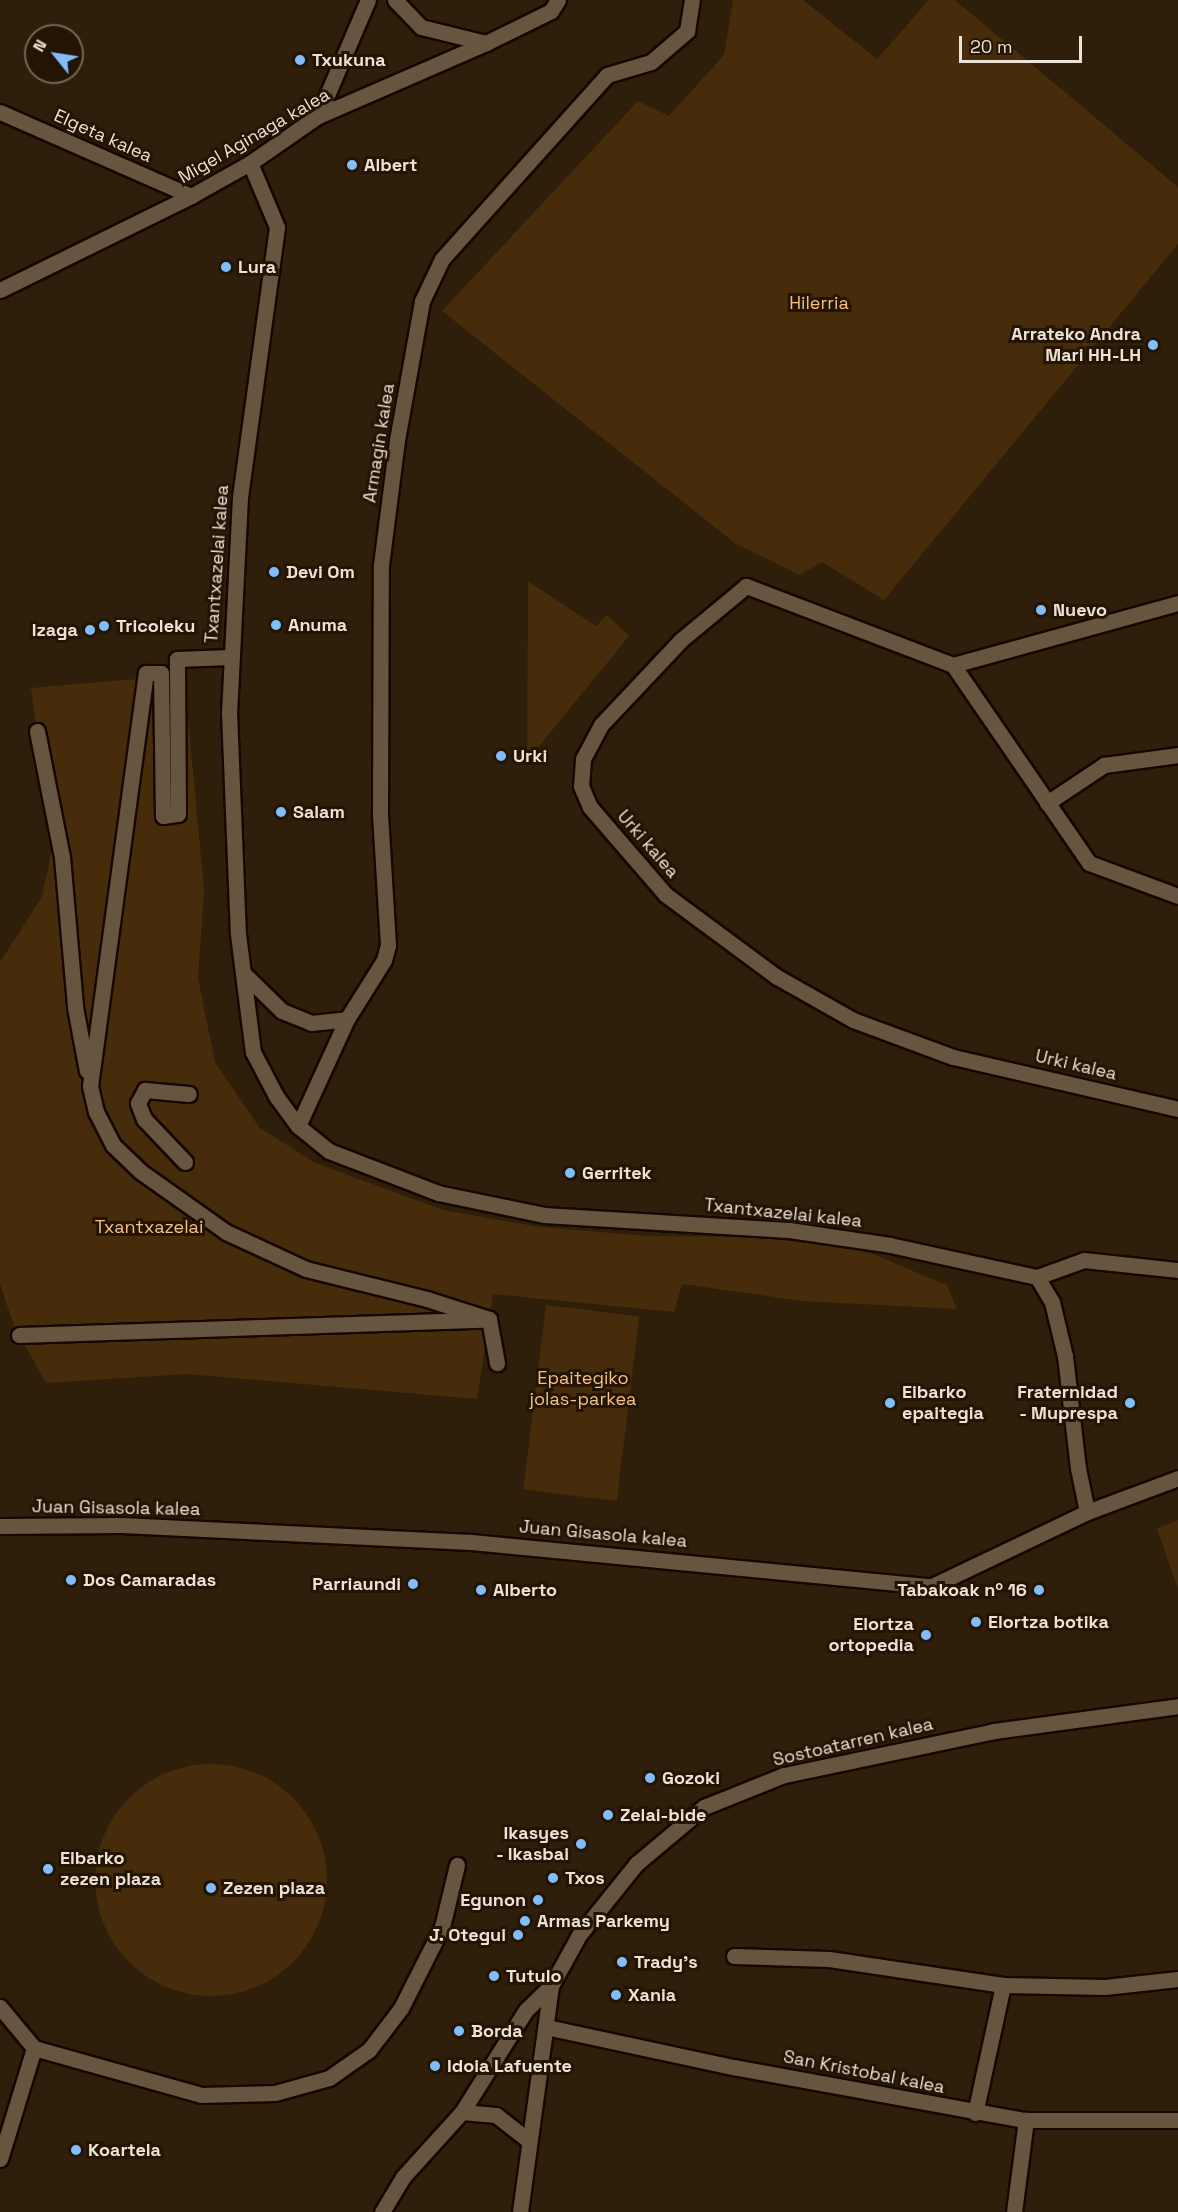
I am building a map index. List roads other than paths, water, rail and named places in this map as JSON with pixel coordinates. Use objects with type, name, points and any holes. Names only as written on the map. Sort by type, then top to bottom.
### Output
[{"type":"street","points":[[318,116],[368,0]]},
{"type":"street","points":[[395,0],[421,27],[486,43]]},
{"type":"street","name":"Migel Aginaga kalea","points":[[0,290],[191,196],[250,163],[318,116],[486,43],[550,11],[558,0]]},
{"type":"street","name":"Armagin kalea","points":[[347,1019],[360,1003],[388,945],[380,815],[381,565],[397,440],[422,300],[442,259],[607,75],[651,62],[687,31],[692,0]]},
{"type":"street","name":"Elgeta kalea","points":[[0,112],[191,196]]},
{"type":"street","name":"Txantxazelai kalea","points":[[250,163],[277,227],[240,497],[230,657],[238,934],[253,1052],[298,1126],[329,1151],[438,1194],[544,1215],[789,1230],[890,1245],[1037,1277]]},
{"type":"street","name":"Urki kalea","points":[[953,665],[746,586],[681,640],[601,725],[583,759],[581,786],[590,807],[666,895],[777,977],[853,1020],[953,1057],[1178,1109]]},
{"type":"street","points":[[1178,603],[953,665],[1089,863],[1178,897]]},
{"type":"street","points":[[90,1086],[146,673],[161,673],[163,816],[178,814],[177,659],[230,657]]},
{"type":"street","points":[[37,731],[62,857],[75,1007],[96,1112],[113,1145],[140,1171],[226,1232],[306,1269],[426,1299],[489,1319]]},
{"type":"street","points":[[1047,803],[1104,765],[1178,755]]},
{"type":"street","points":[[244,975],[282,1011],[311,1023],[347,1019]]},
{"type":"street","points":[[298,1126],[347,1019]]},
{"type":"street","points":[[185,1162],[144,1119],[138,1103],[145,1089],[189,1094]]},
{"type":"street","points":[[1088,1512],[1078,1468],[1065,1356],[1052,1302],[1037,1277],[1084,1260],[1178,1270]]},
{"type":"street","points":[[19,1335],[489,1319]]},
{"type":"street","points":[[489,1319],[497,1363]]},
{"type":"street","name":"Juan Gisasola kalea","points":[[0,1526],[122,1525],[461,1541],[932,1586],[1088,1512],[1178,1478]]},
{"type":"street","name":"Sostoatarren kalea","points":[[382,2212],[403,2177],[462,2112],[526,2010],[551,1986],[579,1935],[636,1864],[704,1807],[784,1775],[994,1731],[1178,1706]]},
{"type":"street","points":[[0,2007],[34,2048],[201,2095],[275,2093],[329,2078],[369,2050],[401,2008],[442,1927],[456,1865]]},
{"type":"street","points":[[734,1956],[829,1959],[1003,1985],[1105,1987],[1178,1979]]},
{"type":"street","points":[[975,2113],[1003,1985]]},
{"type":"street","name":"Sostoatarren kalea","points":[[519,2212],[551,1986]]},
{"type":"street","name":"San Kristobal kalea","points":[[546,2026],[975,2113],[1026,2120],[1178,2120]]},
{"type":"street","points":[[0,2159],[34,2048]]},
{"type":"street","points":[[462,2112],[496,2115],[529,2141]]},
{"type":"street","points":[[1014,2212],[1026,2120]]},
{"type":"place","name":"Txukuna","points":[[300,60]]},
{"type":"place","name":"Albert","points":[[352,165]]},
{"type":"place","name":"Lura","points":[[226,267]]},
{"type":"place","name":"Arrateko Andra Mari HH-LH","points":[[1153,345]]},
{"type":"place","name":"Devi Om","points":[[274,572]]},
{"type":"place","name":"Nuevo","points":[[1041,610]]},
{"type":"place","name":"Anuma","points":[[276,625]]},
{"type":"place","name":"Tricoleku","points":[[104,626]]},
{"type":"place","name":"Izaga","points":[[90,630]]},
{"type":"place","name":"Urki","points":[[501,756]]},
{"type":"place","name":"Salam","points":[[281,812]]},
{"type":"place","name":"Gerritek","points":[[570,1173]]},
{"type":"place","name":"Eibarko epaitegia","points":[[890,1403]]},
{"type":"place","name":"Fraternidad - Muprespa","points":[[1130,1403]]},
{"type":"place","name":"Dos Camaradas","points":[[71,1580]]},
{"type":"place","name":"Parriaundi","points":[[413,1584]]},
{"type":"place","name":"Alberto","points":[[481,1590]]},
{"type":"place","name":"Tabakoak nº 16","points":[[1039,1590]]},
{"type":"place","name":"Elortza botika","points":[[976,1622]]},
{"type":"place","name":"Elortza ortopedia","points":[[926,1635]]},
{"type":"place","name":"Gozoki","points":[[650,1778]]},
{"type":"place","name":"Zelai-bide","points":[[608,1815]]},
{"type":"place","name":"Ikasyes - Ikasbai","points":[[581,1844]]},
{"type":"place","name":"Eibarko zezen plaza","points":[[48,1869]]},
{"type":"place","name":"Txos","points":[[553,1878]]},
{"type":"place","name":"Zezen plaza","points":[[211,1888]]},
{"type":"place","name":"Egunon","points":[[538,1900]]},
{"type":"place","name":"Armas Parkemy","points":[[525,1921]]},
{"type":"place","name":"J. Otegui","points":[[518,1935]]},
{"type":"place","name":"Trady's","points":[[622,1962]]},
{"type":"place","name":"Tutulo","points":[[494,1976]]},
{"type":"place","name":"Xania","points":[[616,1995]]},
{"type":"place","name":"Borda","points":[[459,2031]]},
{"type":"place","name":"Idoia Lafuente","points":[[435,2066]]},
{"type":"place","name":"Koartela","points":[[76,2150]]},
{"type":"park label","name":"Hilerria","points":[[819,303]]},
{"type":"park label","name":"Txantxazelai","points":[[149,1227]]},
{"type":"park label","name":"Epaitegiko jolas-parkea","points":[[583,1389]]}]
